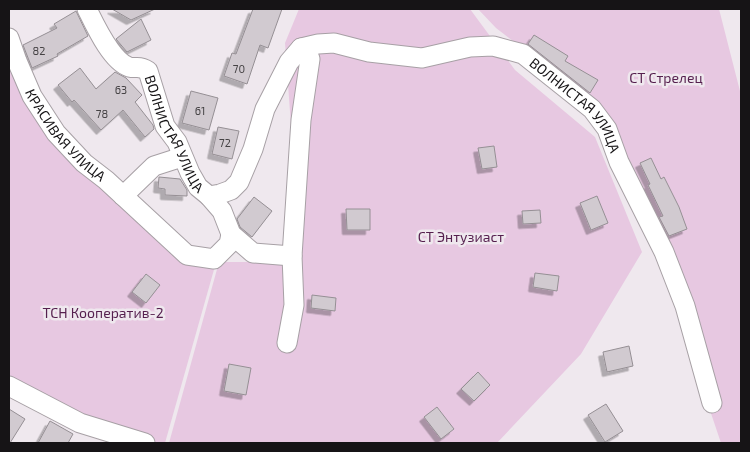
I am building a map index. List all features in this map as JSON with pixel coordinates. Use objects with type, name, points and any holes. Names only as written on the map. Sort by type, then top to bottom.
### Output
[{"type":"street","name":"ВОЛНИСТАЯ УЛИЦА","points":[[87,9],[114,58],[129,67],[142,66],[148,71],[165,126],[177,142],[182,157],[198,187],[222,211],[231,234],[253,252],[292,256]]},
{"type":"street","name":"КРАСИВАЯ УЛИЦА","points":[[9,38],[16,61],[32,96],[56,133],[84,163],[187,255],[214,259],[229,244],[231,234]]},
{"type":"street","name":"ВОЛНИСТАЯ УЛИЦА","points":[[209,196],[230,190],[239,182],[253,150],[265,109],[289,62],[300,48],[334,43],[369,52],[422,58],[470,47],[493,46],[522,54],[592,110],[606,129],[619,162],[664,252],[685,306],[712,404]]},
{"type":"street","points":[[287,344],[294,305],[292,256],[301,120],[310,59],[308,54],[300,48]]},
{"type":"street","points":[[123,196],[154,166],[182,157]]},
{"type":"street","points":[[9,386],[80,423],[144,443]]},
{"type":"green space","name":"СТ Энтузиаст","points":[[299,9],[470,9],[515,70],[595,137],[642,252],[581,354],[497,443],[169,443],[219,262],[301,262],[285,43]]},
{"type":"green space","name":"СТ Стрелец","points":[[478,9],[719,9],[741,95],[741,443],[721,443],[615,128],[605,112],[496,28]]},
{"type":"green space","name":"ТСН Кооператив-2","points":[[9,52],[50,133],[215,266],[165,443],[139,443],[9,378]]},
{"type":"building","points":[[112,9],[155,9],[131,20]]},
{"type":"building","points":[[253,9],[282,9],[268,48],[260,45],[247,84],[224,76],[232,53],[236,54]]},
{"type":"building","points":[[76,11],[88,36],[57,54],[58,56],[32,68],[23,45],[57,28],[54,24]]},
{"type":"building","points":[[141,19],[151,40],[127,52],[116,39]]},
{"type":"building","points":[[534,35],[568,56],[565,61],[598,80],[590,93],[528,44]]},
{"type":"building","points":[[80,68],[96,89],[115,72],[126,78],[142,95],[135,102],[154,129],[145,137],[123,110],[101,130],[74,100],[72,102],[58,85]]},
{"type":"building","points":[[191,91],[218,98],[209,130],[182,123]]},
{"type":"building","points":[[218,127],[239,131],[232,159],[212,154]]},
{"type":"building","points":[[494,146],[497,167],[482,169],[478,148]]},
{"type":"building","points":[[651,158],[661,179],[664,177],[679,207],[687,229],[669,236],[659,217],[663,216],[640,163]]},
{"type":"building","points":[[159,177],[180,179],[187,190],[187,196],[165,195],[165,189],[158,188]]},
{"type":"building","points":[[597,196],[608,223],[591,230],[580,203]]},
{"type":"building","points":[[254,197],[272,211],[252,237],[240,227],[237,219]]},
{"type":"building","points":[[346,209],[370,209],[370,230],[347,230]]},
{"type":"building","points":[[540,210],[541,223],[523,224],[522,211]]},
{"type":"building","points":[[535,273],[559,276],[557,291],[533,287]]},
{"type":"building","points":[[146,274],[160,285],[146,303],[132,292]]},
{"type":"building","points":[[312,295],[336,298],[335,311],[311,308]]},
{"type":"building","points":[[629,346],[633,366],[607,372],[603,352]]},
{"type":"building","points":[[229,364],[251,368],[246,395],[224,391]]},
{"type":"building","points":[[478,372],[490,385],[474,401],[461,389]]},
{"type":"building","points":[[606,404],[623,431],[605,442],[588,415]]},
{"type":"building","points":[[437,407],[454,429],[441,439],[424,417]]},
{"type":"building","points":[[9,409],[25,419],[10,443],[9,443]]},
{"type":"building","points":[[50,421],[73,434],[68,443],[38,443]]}]
